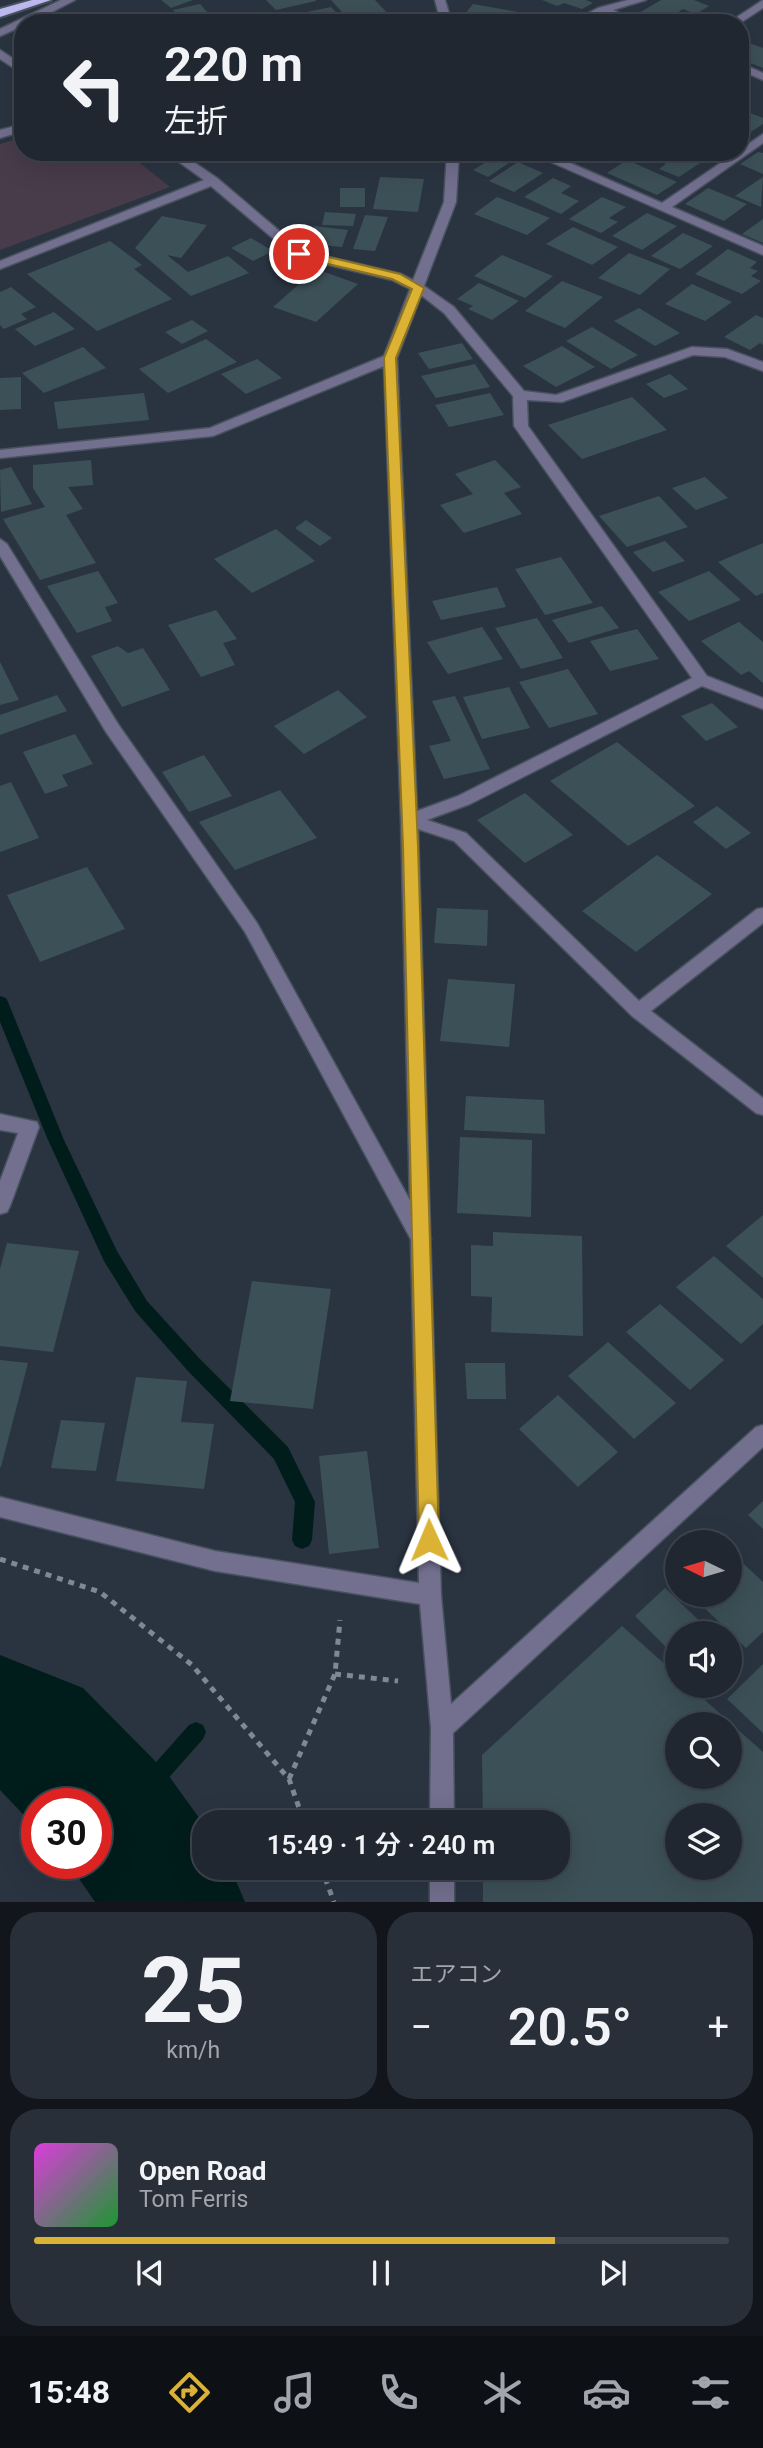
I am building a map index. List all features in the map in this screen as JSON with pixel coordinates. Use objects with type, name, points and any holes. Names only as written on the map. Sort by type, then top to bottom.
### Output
[{"type":"highway","points":[[0,13],[45,0]]},
{"type":"street","points":[[40,14],[70,0]]},
{"type":"street","points":[[593,14],[641,0]]},
{"type":"street","points":[[746,14],[763,3]]},
{"type":"street","points":[[602,10],[612,14]]},
{"type":"street","points":[[0,53],[14,64]]},
{"type":"street","points":[[184,161],[214,181],[299,254],[396,277],[419,288],[449,310],[520,395],[521,426],[701,680],[763,704]]},
{"type":"street","points":[[442,1810],[442,1728],[430,1595],[409,820],[390,358],[450,202],[452,161]]},
{"type":"street","points":[[555,161],[763,251]]},
{"type":"street","points":[[664,207],[730,161]]},
{"type":"street","points":[[0,265],[214,181]]},
{"type":"street","points":[[520,395],[557,399],[692,351],[727,353],[763,368]]},
{"type":"street","points":[[0,454],[213,432],[390,358]]},
{"type":"street","points":[[0,544],[112,727],[251,928],[422,1242]]},
{"type":"street","points":[[409,820],[464,800],[701,680]]},
{"type":"street","points":[[409,820],[460,837],[638,1010],[763,1108]]},
{"type":"street","points":[[638,1010],[763,914]]},
{"type":"street","points":[[0,1122],[30,1127],[0,1206]]},
{"type":"street","points":[[442,1728],[763,1434]]},
{"type":"street","points":[[0,1507],[215,1561],[430,1595]]},
{"type":"street","points":[[442,1880],[442,1902]]},
{"type":"path","points":[[0,1559],[100,1592],[192,1664],[289,1779],[300,1810]]},
{"type":"path","points":[[289,1779],[335,1674],[344,1581]]},
{"type":"path","points":[[335,1674],[438,1685]]},
{"type":"path","points":[[326,1880],[334,1902]]},
{"type":"shaded area","points":[[14,140],[14,161],[137,161],[170,187],[0,250],[0,144]]},
{"type":"building","points":[[161,0],[193,0],[171,8]]},
{"type":"building","points":[[266,0],[316,0],[316,1],[276,10]]},
{"type":"building","points":[[331,0],[375,0],[388,14],[344,14]]},
{"type":"building","points":[[542,0],[586,0],[593,3],[582,9],[564,3],[557,6]]},
{"type":"building","points":[[661,0],[694,0],[709,6],[696,14],[683,9],[675,14],[639,13]]},
{"type":"building","points":[[200,4],[209,14],[176,14],[173,10]]},
{"type":"building","points":[[473,4],[530,14],[465,14]]},
{"type":"building","points":[[331,7],[338,14],[303,14]]},
{"type":"building","points":[[749,43],[763,48],[763,68],[749,63]]},
{"type":"building","points":[[749,113],[763,118],[763,124],[749,133]]},
{"type":"building","points":[[758,152],[763,153],[763,174],[740,164],[749,161],[749,158]]},
{"type":"building","points":[[488,161],[512,161],[488,177],[473,170]]},
{"type":"building","points":[[629,161],[677,182],[657,195],[607,173]]},
{"type":"building","points":[[659,161],[703,161],[679,177],[659,169],[666,164]]},
{"type":"building","points":[[518,162],[543,173],[514,192],[489,181]]},
{"type":"building","points":[[380,177],[424,179],[418,212],[373,209]]},
{"type":"building","points":[[763,177],[761,207],[735,196]]},
{"type":"building","points":[[553,178],[571,186],[561,193],[579,201],[561,214],[524,197]]},
{"type":"building","points":[[340,188],[365,188],[365,207],[340,207]]},
{"type":"building","points":[[708,188],[747,204],[724,221],[685,204]]},
{"type":"building","points":[[497,197],[550,218],[527,235],[474,214]]},
{"type":"building","points":[[602,197],[626,207],[609,218],[618,222],[601,233],[569,219]]},
{"type":"building","points":[[325,212],[356,214],[353,226],[322,225]]},
{"type":"building","points":[[647,213],[677,226],[642,250],[612,236]]},
{"type":"building","points":[[365,215],[388,217],[375,251],[353,249]]},
{"type":"building","points":[[162,216],[207,225],[181,258],[167,255],[188,272],[228,256],[249,273],[191,296],[135,248]]},
{"type":"building","points":[[763,219],[763,243],[742,234]]},
{"type":"building","points":[[314,226],[348,230],[342,247],[307,244]]},
{"type":"building","points":[[573,227],[618,247],[592,265],[546,244]]},
{"type":"building","points":[[683,233],[713,246],[680,269],[651,256]]},
{"type":"building","points":[[251,238],[273,251],[253,261],[231,248]]},
{"type":"building","points":[[110,241],[142,265],[134,269],[172,299],[97,331],[27,274]]},
{"type":"building","points":[[728,249],[757,262],[750,268],[758,271],[751,276],[761,281],[742,294],[695,274]]},
{"type":"building","points":[[629,253],[670,269],[640,295],[598,278]]},
{"type":"building","points":[[502,255],[553,276],[525,298],[474,276]]},
{"type":"building","points":[[316,269],[358,284],[316,322],[273,307]]},
{"type":"building","points":[[562,281],[603,297],[565,328],[525,311]]},
{"type":"building","points":[[479,283],[519,301],[492,320],[468,309],[473,306],[457,299]]},
{"type":"building","points":[[692,284],[732,302],[705,321],[665,304]]},
{"type":"building","points":[[11,287],[36,307],[21,314],[27,319],[4,329],[0,325],[0,292]]},
{"type":"building","points":[[639,308],[680,333],[655,346],[614,321]]},
{"type":"building","points":[[54,312],[75,329],[35,346],[15,329]]},
{"type":"building","points":[[756,315],[763,318],[763,345],[760,343],[750,350],[724,337]]},
{"type":"building","points":[[192,320],[208,331],[182,344],[165,332]]},
{"type":"building","points":[[592,327],[638,355],[611,369],[566,341]]},
{"type":"building","points":[[206,339],[237,362],[168,393],[139,369]]},
{"type":"building","points":[[462,343],[473,359],[429,369],[418,353]]},
{"type":"building","points":[[562,346],[595,367],[556,387],[523,366]]},
{"type":"building","points":[[83,347],[106,368],[44,393],[22,373]]},
{"type":"building","points":[[257,359],[282,378],[246,394],[221,374]]},
{"type":"building","points":[[475,364],[490,387],[436,398],[421,376]]},
{"type":"building","points":[[670,374],[688,389],[664,398],[646,384]]},
{"type":"building","points":[[21,377],[21,409],[0,410],[0,378]]},
{"type":"building","points":[[144,393],[149,420],[58,429],[54,402]]},
{"type":"building","points":[[490,393],[504,415],[449,427],[435,405]]},
{"type":"building","points":[[632,397],[667,430],[582,459],[548,425]]},
{"type":"building","points":[[91,460],[93,485],[68,487],[83,509],[66,515],[96,563],[40,580],[3,519],[45,507],[33,488],[33,465]]},
{"type":"building","points":[[495,460],[521,487],[504,493],[522,514],[464,533],[440,505],[473,494],[455,474]]},
{"type":"building","points":[[11,467],[32,504],[1,512],[0,470]]},
{"type":"building","points":[[705,477],[728,498],[696,510],[672,488]]},
{"type":"building","points":[[659,496],[688,527],[627,547],[599,516]]},
{"type":"building","points":[[306,520],[332,538],[320,546],[295,528]]},
{"type":"building","points":[[276,529],[315,561],[252,593],[214,559]]},
{"type":"building","points":[[665,541],[685,561],[653,572],[633,552]]},
{"type":"building","points":[[763,543],[763,593],[756,596],[718,562]]},
{"type":"building","points":[[561,557],[593,603],[545,615],[515,569]]},
{"type":"building","points":[[98,571],[118,603],[105,607],[112,621],[77,633],[47,586]]},
{"type":"building","points":[[709,571],[741,600],[689,621],[658,592]]},
{"type":"building","points":[[497,587],[506,607],[441,620],[432,601]]},
{"type":"building","points":[[602,606],[619,628],[569,643],[552,620]]},
{"type":"building","points":[[216,610],[237,639],[223,643],[235,665],[201,677],[168,625]]},
{"type":"building","points":[[537,618],[563,658],[521,669],[495,628]]},
{"type":"building","points":[[739,622],[763,642],[763,683],[749,671],[741,675],[701,641]]},
{"type":"building","points":[[482,627],[503,659],[448,674],[427,642]]},
{"type":"building","points":[[637,629],[659,659],[610,671],[590,641]]},
{"type":"building","points":[[118,646],[128,653],[143,648],[170,690],[122,707],[91,656]]},
{"type":"building","points":[[0,662],[19,700],[0,705]]},
{"type":"building","points":[[568,669],[598,714],[549,728],[519,682]]},
{"type":"building","points":[[509,687],[530,728],[482,739],[463,697]]},
{"type":"building","points":[[338,690],[367,717],[304,754],[274,726]]},
{"type":"building","points":[[57,695],[67,711],[0,735],[0,715]]},
{"type":"building","points":[[455,696],[490,769],[444,779],[429,746],[451,741],[432,701]]},
{"type":"building","points":[[712,703],[738,727],[706,741],[681,716]]},
{"type":"building","points":[[75,734],[93,764],[62,775],[68,786],[45,794],[23,752]]},
{"type":"building","points":[[617,742],[695,806],[628,846],[550,781]]},
{"type":"building","points":[[204,755],[232,796],[189,812],[162,772]]},
{"type":"building","points":[[11,782],[39,838],[0,852],[0,786]]},
{"type":"building","points":[[280,790],[317,838],[235,870],[199,822]]},
{"type":"building","points":[[525,793],[573,835],[525,863],[477,820]]},
{"type":"building","points":[[717,806],[751,833],[726,849],[693,822]]},
{"type":"building","points":[[657,855],[712,894],[636,952],[582,911]]},
{"type":"building","points":[[87,867],[125,929],[40,962],[7,895]]},
{"type":"building","points":[[437,908],[488,910],[487,946],[434,943]]},
{"type":"building","points":[[448,979],[515,984],[509,1047],[440,1041]]},
{"type":"building","points":[[466,1096],[544,1100],[545,1134],[464,1130]]},
{"type":"building","points":[[460,1137],[532,1140],[531,1217],[457,1213]]},
{"type":"building","points":[[763,1215],[763,1278],[726,1246]]},
{"type":"building","points":[[493,1232],[582,1236],[583,1336],[491,1332],[492,1297],[471,1296],[471,1245],[493,1246]]},
{"type":"building","points":[[7,1243],[79,1251],[53,1352],[0,1346],[0,1269]]},
{"type":"building","points":[[714,1256],[763,1299],[763,1324],[741,1344],[676,1287]]},
{"type":"building","points":[[252,1281],[331,1289],[313,1409],[230,1401]]},
{"type":"building","points":[[660,1304],[724,1360],[690,1390],[626,1332]]},
{"type":"building","points":[[608,1342],[676,1403],[634,1439],[568,1376]]},
{"type":"building","points":[[0,1360],[28,1363],[1,1467],[0,1467]]},
{"type":"building","points":[[465,1363],[505,1363],[506,1399],[467,1399]]},
{"type":"building","points":[[136,1377],[187,1381],[181,1422],[214,1424],[204,1489],[116,1481]]},
{"type":"building","points":[[558,1395],[618,1452],[578,1487],[519,1429]]},
{"type":"building","points":[[61,1420],[105,1423],[96,1471],[51,1468]]},
{"type":"building","points":[[367,1451],[379,1548],[329,1554],[319,1456]]},
{"type":"building","points":[[763,1501],[763,1529],[748,1515]]},
{"type":"building","points":[[742,1562],[763,1582],[763,1632],[746,1648],[742,1644],[742,1621],[718,1621],[703,1607],[742,1607]]},
{"type":"building","points":[[665,1588],[665,1607],[685,1607],[699,1621],[665,1621],[665,1646],[635,1616]]},
{"type":"building","points":[[622,1626],[665,1664],[665,1698],[703,1698],[718,1712],[665,1712],[665,1789],[742,1789],[742,1733],[763,1752],[763,1902],[483,1902],[483,1880],[570,1880],[570,1810],[483,1810],[482,1755]]},
{"type":"building","points":[[763,1664],[763,1733],[727,1699],[742,1698],[742,1684]]},
{"type":"waterway","points":[[0,1002],[56,1140],[110,1256],[141,1306],[193,1364],[281,1453],[305,1502],[302,1540]]},
{"type":"waterway","points":[[0,1719],[37,1734],[119,1819],[176,1902]]},
{"type":"waterway","points":[[119,1819],[196,1732]]},
{"type":"route","points":[[299,254],[396,277],[419,288],[390,358],[410,846],[429,1540]]}]
